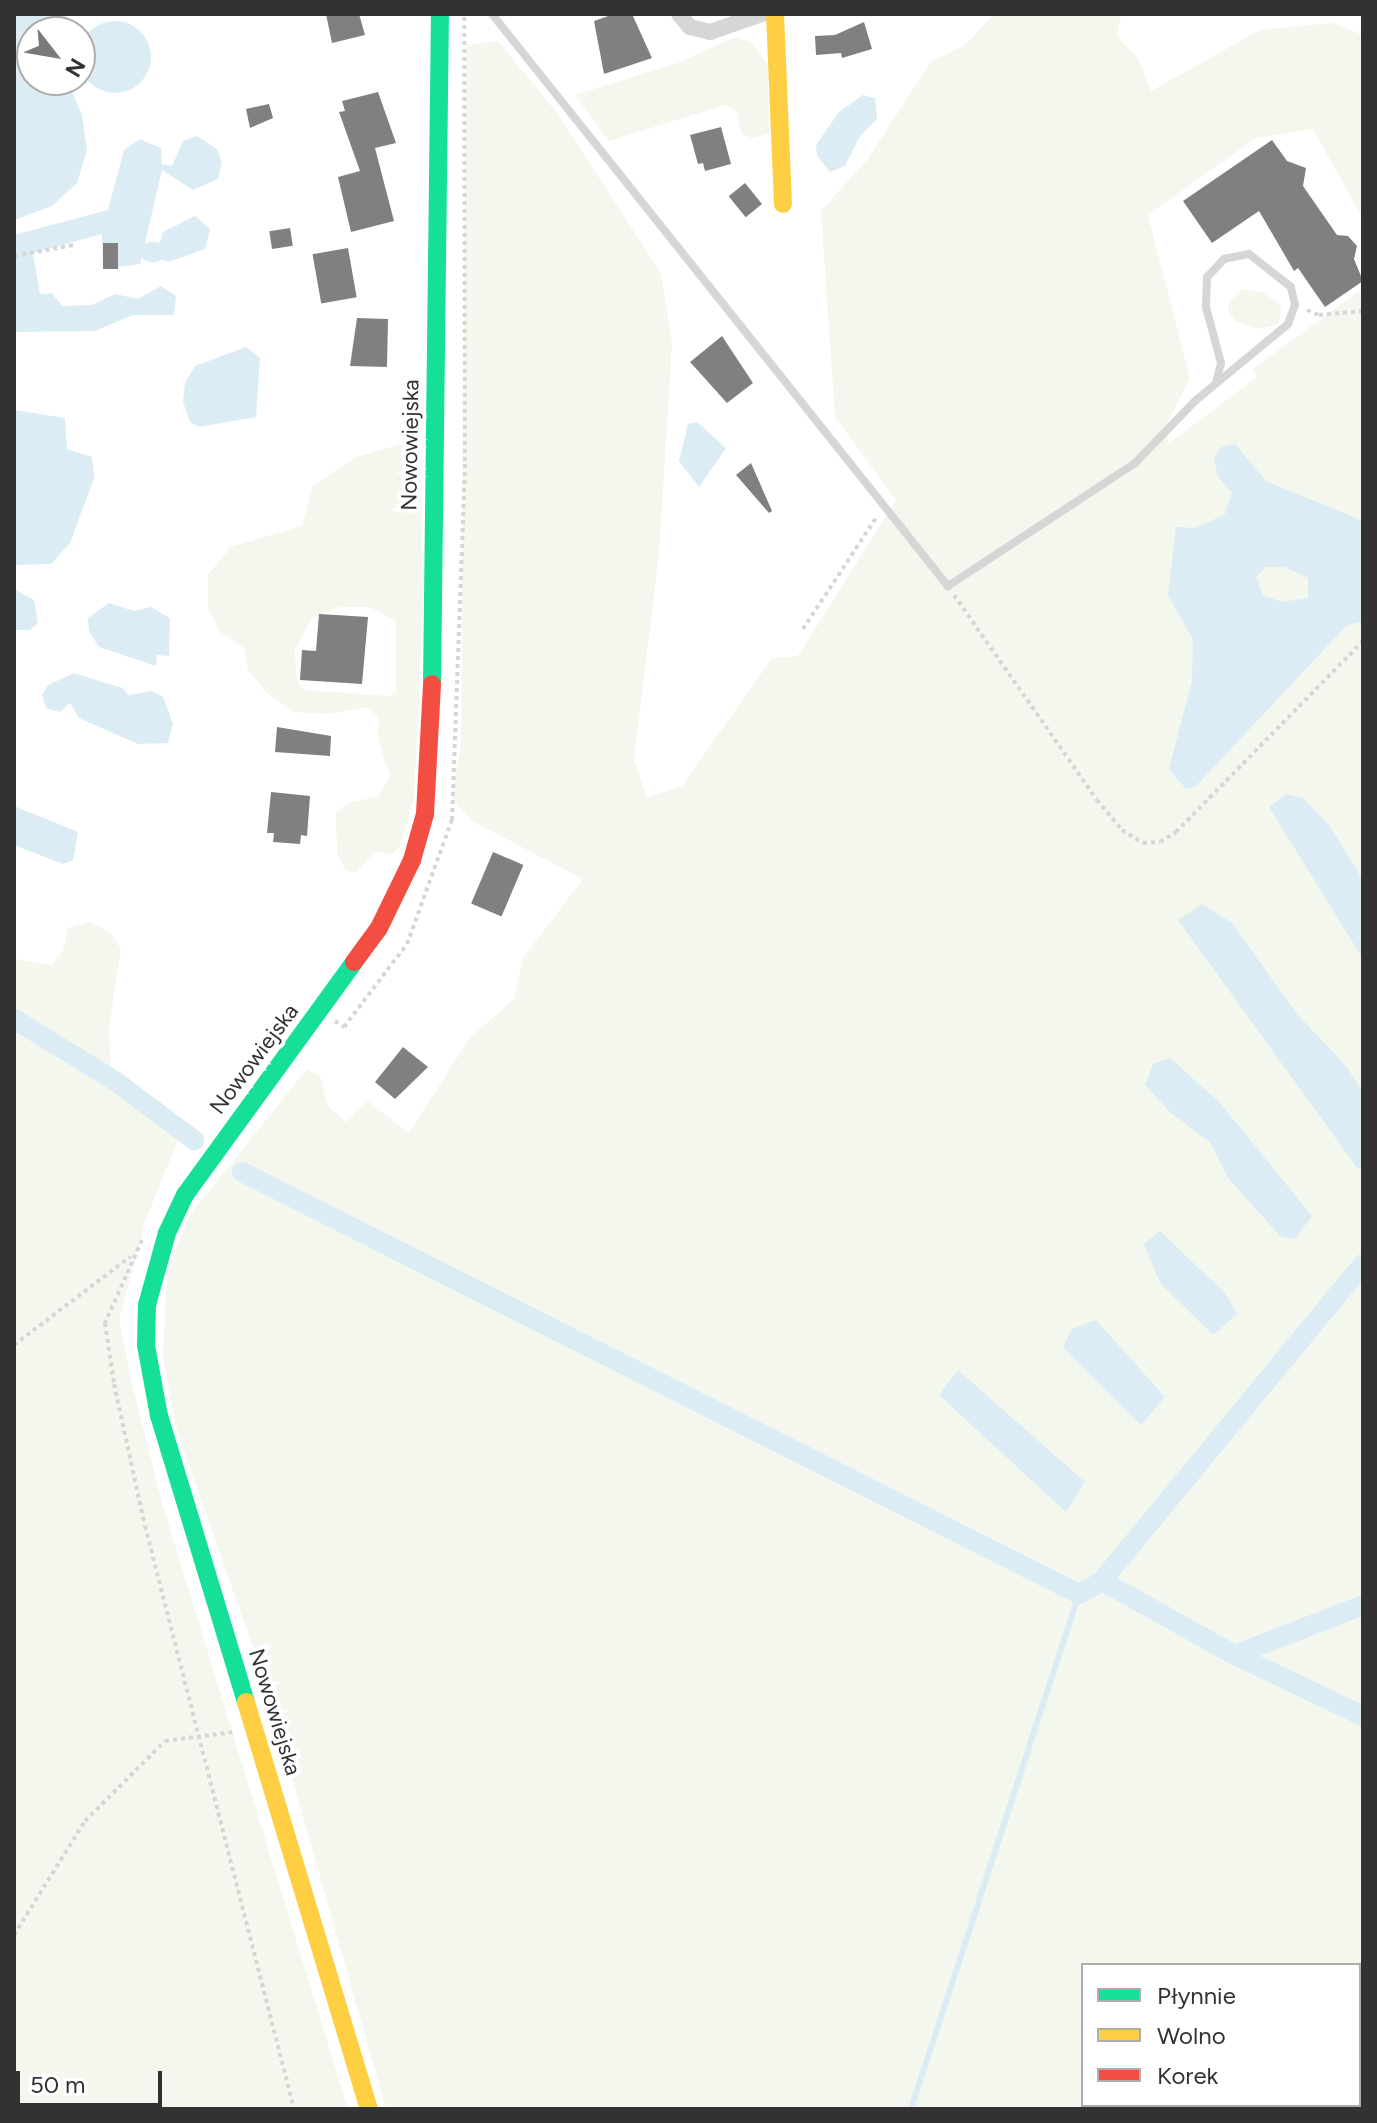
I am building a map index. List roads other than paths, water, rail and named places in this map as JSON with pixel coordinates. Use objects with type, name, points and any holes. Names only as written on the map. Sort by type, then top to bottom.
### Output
[{"type":"street","name":"Nowowiejska","points":[[369,2109],[159,1416],[146,1345],[147,1305],[167,1233],[185,1195],[379,928],[412,860],[425,814],[431,742],[440,14]]},
{"type":"street","points":[[679,14],[690,27],[710,32],[762,14]]},
{"type":"street","points":[[775,14],[783,204]]},
{"type":"lane","points":[[492,14],[948,586],[1135,463],[1216,383],[1288,324],[1295,305],[1291,287],[1249,254],[1224,259],[1207,277],[1206,307],[1221,363],[1216,383]]},
{"type":"waterway","points":[[150,252],[155,252]]},
{"type":"waterway","points":[[14,1019],[115,1081],[194,1140]]},
{"type":"waterway","points":[[242,1172],[1079,1594],[1102,1581]]},
{"type":"waterway","points":[[1363,1264],[1102,1581],[1235,1655],[1363,1716]]},
{"type":"waterway","points":[[911,2109],[1079,1594]]},
{"type":"waterway","points":[[1235,1655],[1363,1605]]}]
